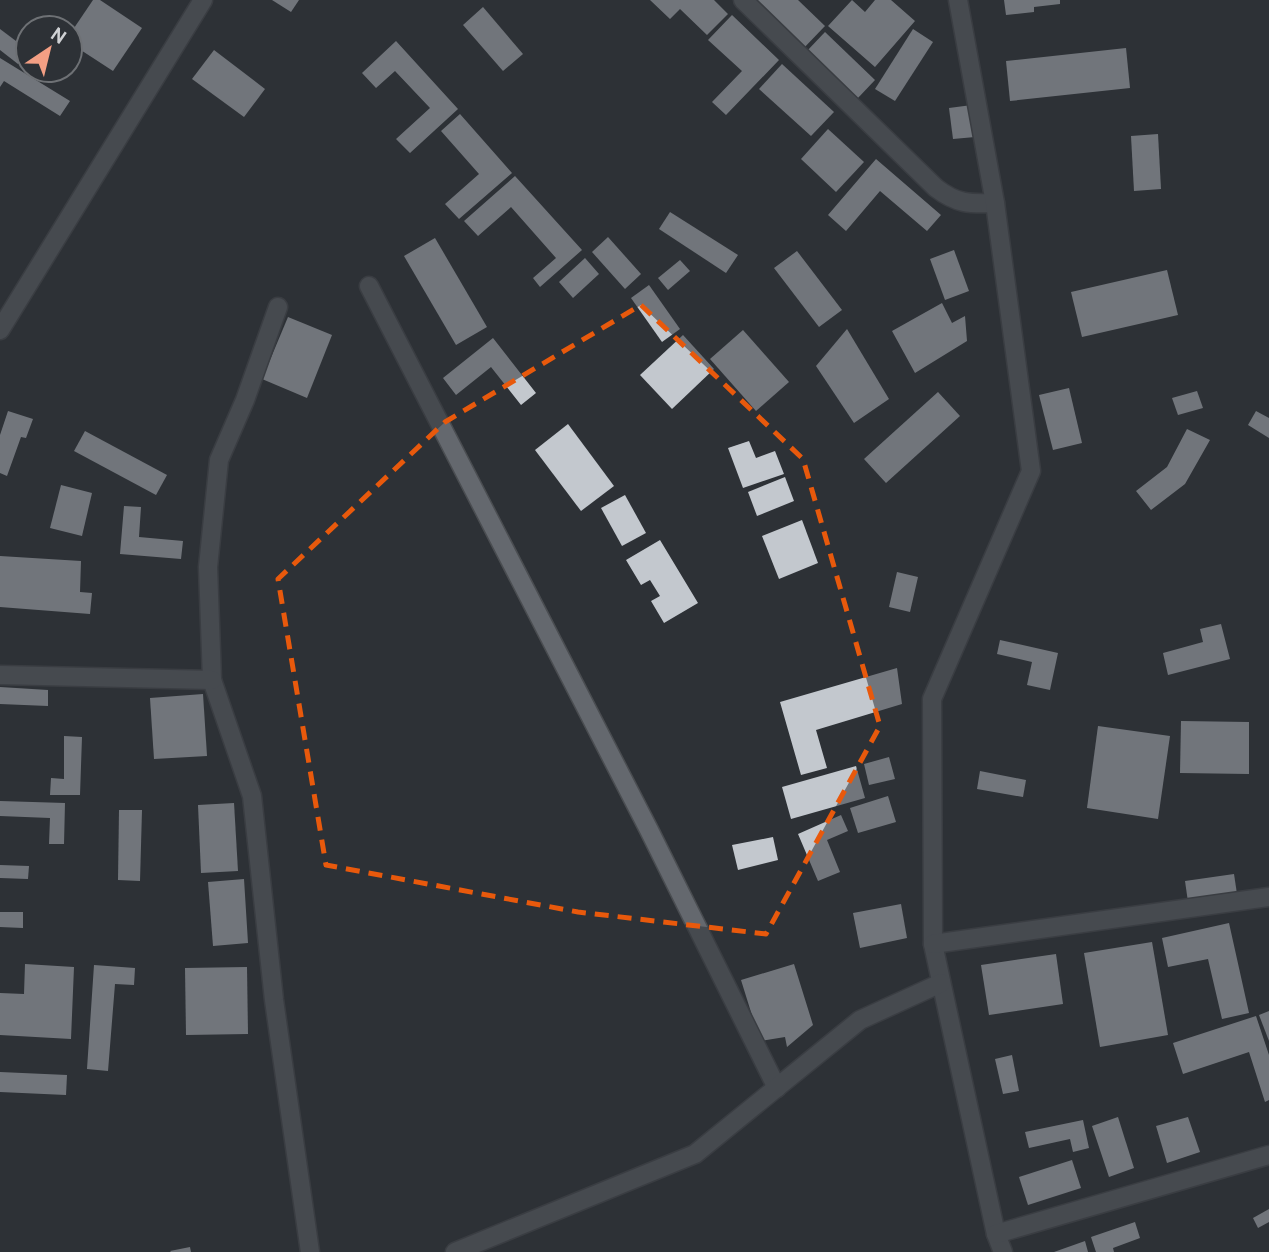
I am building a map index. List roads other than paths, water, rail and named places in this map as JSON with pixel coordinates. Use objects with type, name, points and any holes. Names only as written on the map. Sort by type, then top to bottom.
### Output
[{"type":"street","points":[[0,330],[204,0]]},
{"type":"street","points":[[743,0],[936,188],[951,200],[970,204],[995,203]]},
{"type":"street","points":[[958,0],[995,203],[1031,471],[932,699],[933,944],[996,1234],[1003,1252]]},
{"type":"street","points":[[369,286],[649,830],[777,1088]]},
{"type":"street","points":[[278,307],[245,400],[219,460],[208,567],[212,680],[253,796],[274,1000],[310,1252]]},
{"type":"street","points":[[0,675],[212,680]]},
{"type":"street","points":[[933,944],[1269,897]]},
{"type":"street","points":[[456,1252],[695,1154],[860,1020],[941,984]]},
{"type":"street","points":[[996,1234],[1269,1155]]}]
